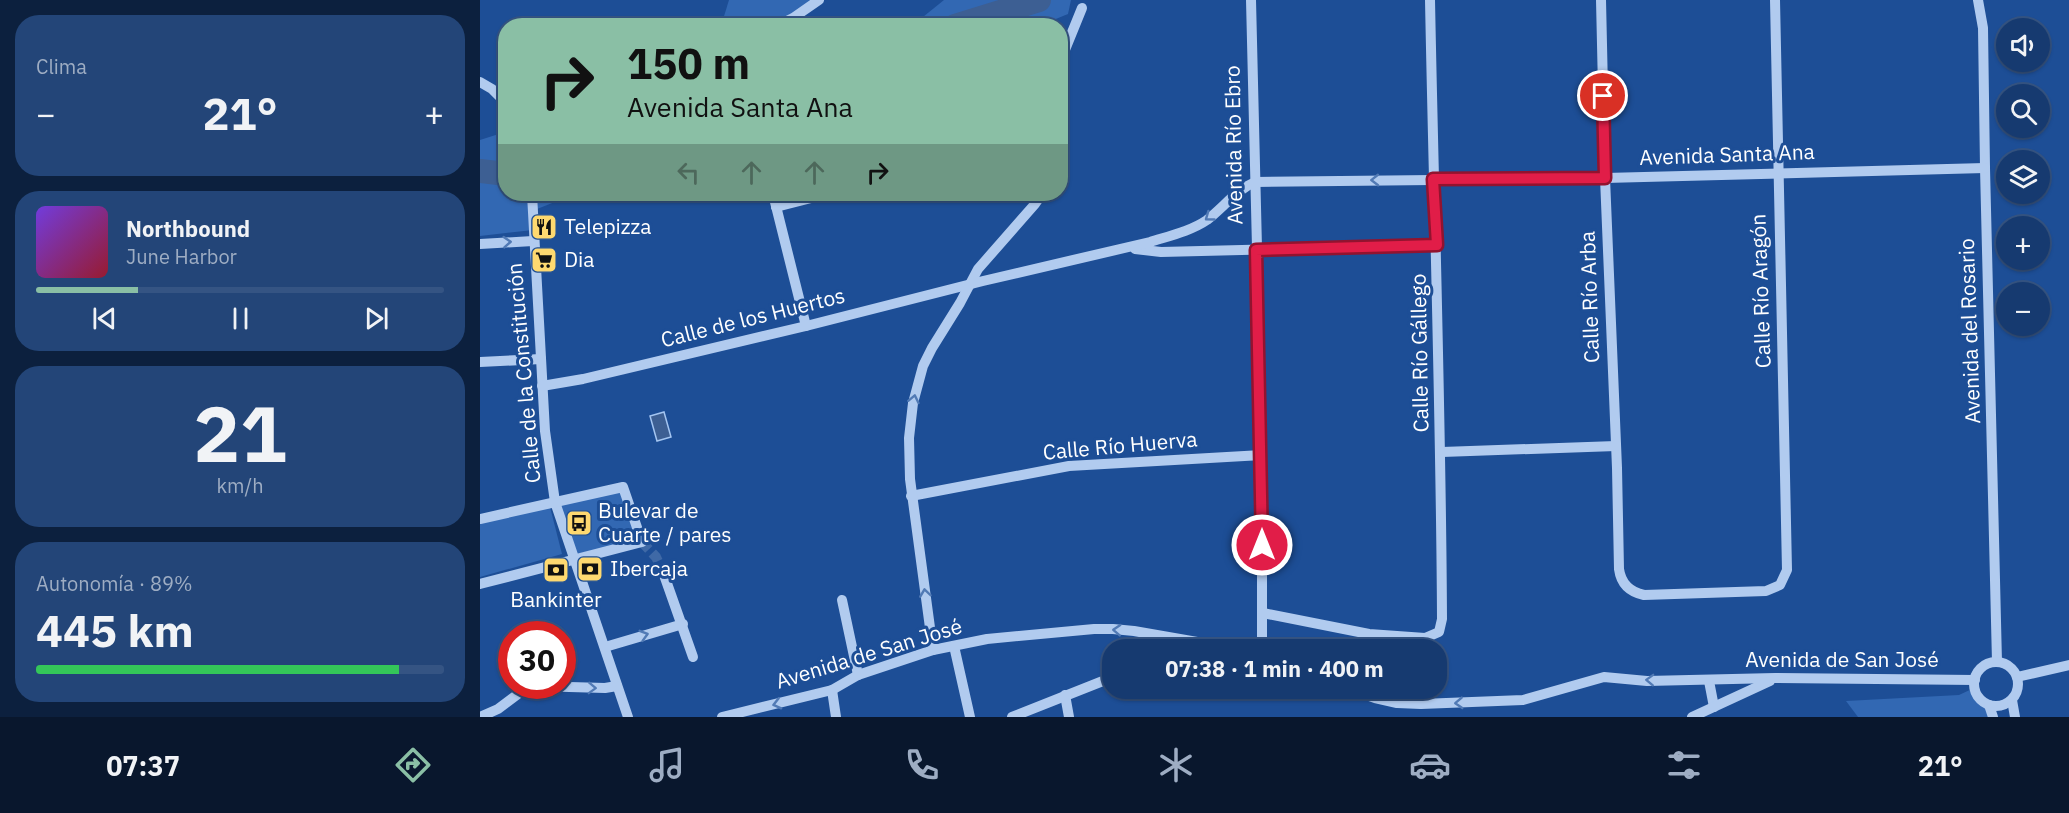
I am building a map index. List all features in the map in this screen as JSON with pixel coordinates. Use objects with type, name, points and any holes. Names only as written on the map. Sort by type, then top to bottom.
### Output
[{"type":"street","points":[[793,18],[819,0]]},
{"type":"street","name":"Avenida Río Ebro","points":[[1251,0],[1262,455],[1262,639]]},
{"type":"street","name":"Calle Río Gállego","points":[[1263,613],[1370,634],[1425,638],[1439,632],[1442,619],[1442,452],[1430,0]]},
{"type":"street","name":"Calle Río Arba","points":[[1601,0],[1619,569],[1628,589]]},
{"type":"street","name":"Calle Río Aragón","points":[[1628,589],[1644,595],[1766,591],[1776,588],[1784,580],[1788,564],[1777,173],[1775,0]]},
{"type":"street","name":"Avenida del Rosario","points":[[1978,0],[1983,28],[1997,662]]},
{"type":"street","points":[[1068,42],[1082,8]]},
{"type":"street","points":[[480,82],[498,95]]},
{"type":"street","name":"Avenida Santa Ana","points":[[1255,183],[1605,178],[1985,168]]},
{"type":"street","points":[[971,284],[1098,253],[1129,248],[1173,235],[1205,221],[1239,191],[1255,183]]},
{"type":"street","name":"Calle de la Constitución","points":[[532,201],[545,431],[555,502],[627,717]]},
{"type":"street","points":[[775,201],[806,326]]},
{"type":"street","points":[[776,207],[799,201]]},
{"type":"street","points":[[933,650],[911,496],[909,438],[912,403],[932,348],[981,264],[1037,201]]},
{"type":"street","points":[[480,244],[533,240]]},
{"type":"street","points":[[1129,248],[1161,252],[1437,245]]},
{"type":"street","name":"Calle de los Huertos","points":[[542,386],[583,379],[806,326],[971,284]]},
{"type":"street","points":[[480,362],[541,358]]},
{"type":"street","points":[[1442,452],[1616,446]]},
{"type":"street","name":"Calle Río Huerva","points":[[911,496],[1070,466],[1262,455]]},
{"type":"street","points":[[480,519],[623,487],[642,542],[480,584]]},
{"type":"street","points":[[663,572],[693,657]]},
{"type":"street","points":[[842,600],[858,675]]},
{"type":"street","points":[[604,647],[683,624]]},
{"type":"street","name":"Avenida de San José","points":[[722,717],[832,690],[858,675],[933,650],[987,639],[1094,629],[1134,631],[1181,639]]},
{"type":"street","points":[[954,645],[970,717]]},
{"type":"street","points":[[1989,705],[2001,706],[2012,700],[2018,689],[2017,677],[2010,667],[1997,662],[1980,669],[1975,680],[1977,695],[1989,705],[1993,717]]},
{"type":"street","points":[[2017,677],[2069,665]]},
{"type":"street","name":"Avenida de San José","points":[[1379,699],[1397,703],[1421,704],[1522,700],[1604,677],[1647,681],[1775,678],[1975,680]]},
{"type":"street","points":[[1692,717],[1775,678]]},
{"type":"street","points":[[1012,717],[1102,681]]},
{"type":"street","points":[[1709,681],[1714,707]]},
{"type":"street","points":[[480,717],[498,709],[526,688],[534,686],[605,688],[617,686]]},
{"type":"street","points":[[832,690],[836,717]]},
{"type":"street","points":[[1065,695],[1069,717]]},
{"type":"street","points":[[2012,700],[2015,717]]},
{"type":"shaded area","points":[[729,0],[819,0],[789,18],[723,18]]},
{"type":"shaded area","points":[[944,0],[1071,0],[1068,14],[1058,18],[922,18]]},
{"type":"shaded area","points":[[498,134],[498,201],[557,201],[532,211],[533,230],[480,236],[480,140]]},
{"type":"shaded area","points":[[664,412],[671,437],[657,441],[650,416]]},
{"type":"shaded area","points":[[621,491],[638,540],[577,554],[560,505]]},
{"type":"shaded area","points":[[550,507],[562,554],[480,577],[480,522]]},
{"type":"shaded area","points":[[1974,688],[1993,717],[1858,717],[1846,701],[1959,695]]},
{"type":"waterway","points":[[981,18],[1039,0]]},
{"type":"waterway","points":[[480,171],[498,173]]},
{"type":"tunnel","points":[[642,542],[656,557],[663,572]]},
{"type":"place","name":"Telepizza","points":[[544,227]]},
{"type":"place","name":"Dia","points":[[544,260]]},
{"type":"place","name":"Bulevar de Cuarte / pares","points":[[579,523]]},
{"type":"place","name":"Ibercaja","points":[[590,569]]},
{"type":"place","name":"Bankinter","points":[[556,570]]},
{"type":"route","points":[[1262,545],[1262,455],[1256,250],[1437,245],[1433,179],[1605,178],[1603,96]]}]
